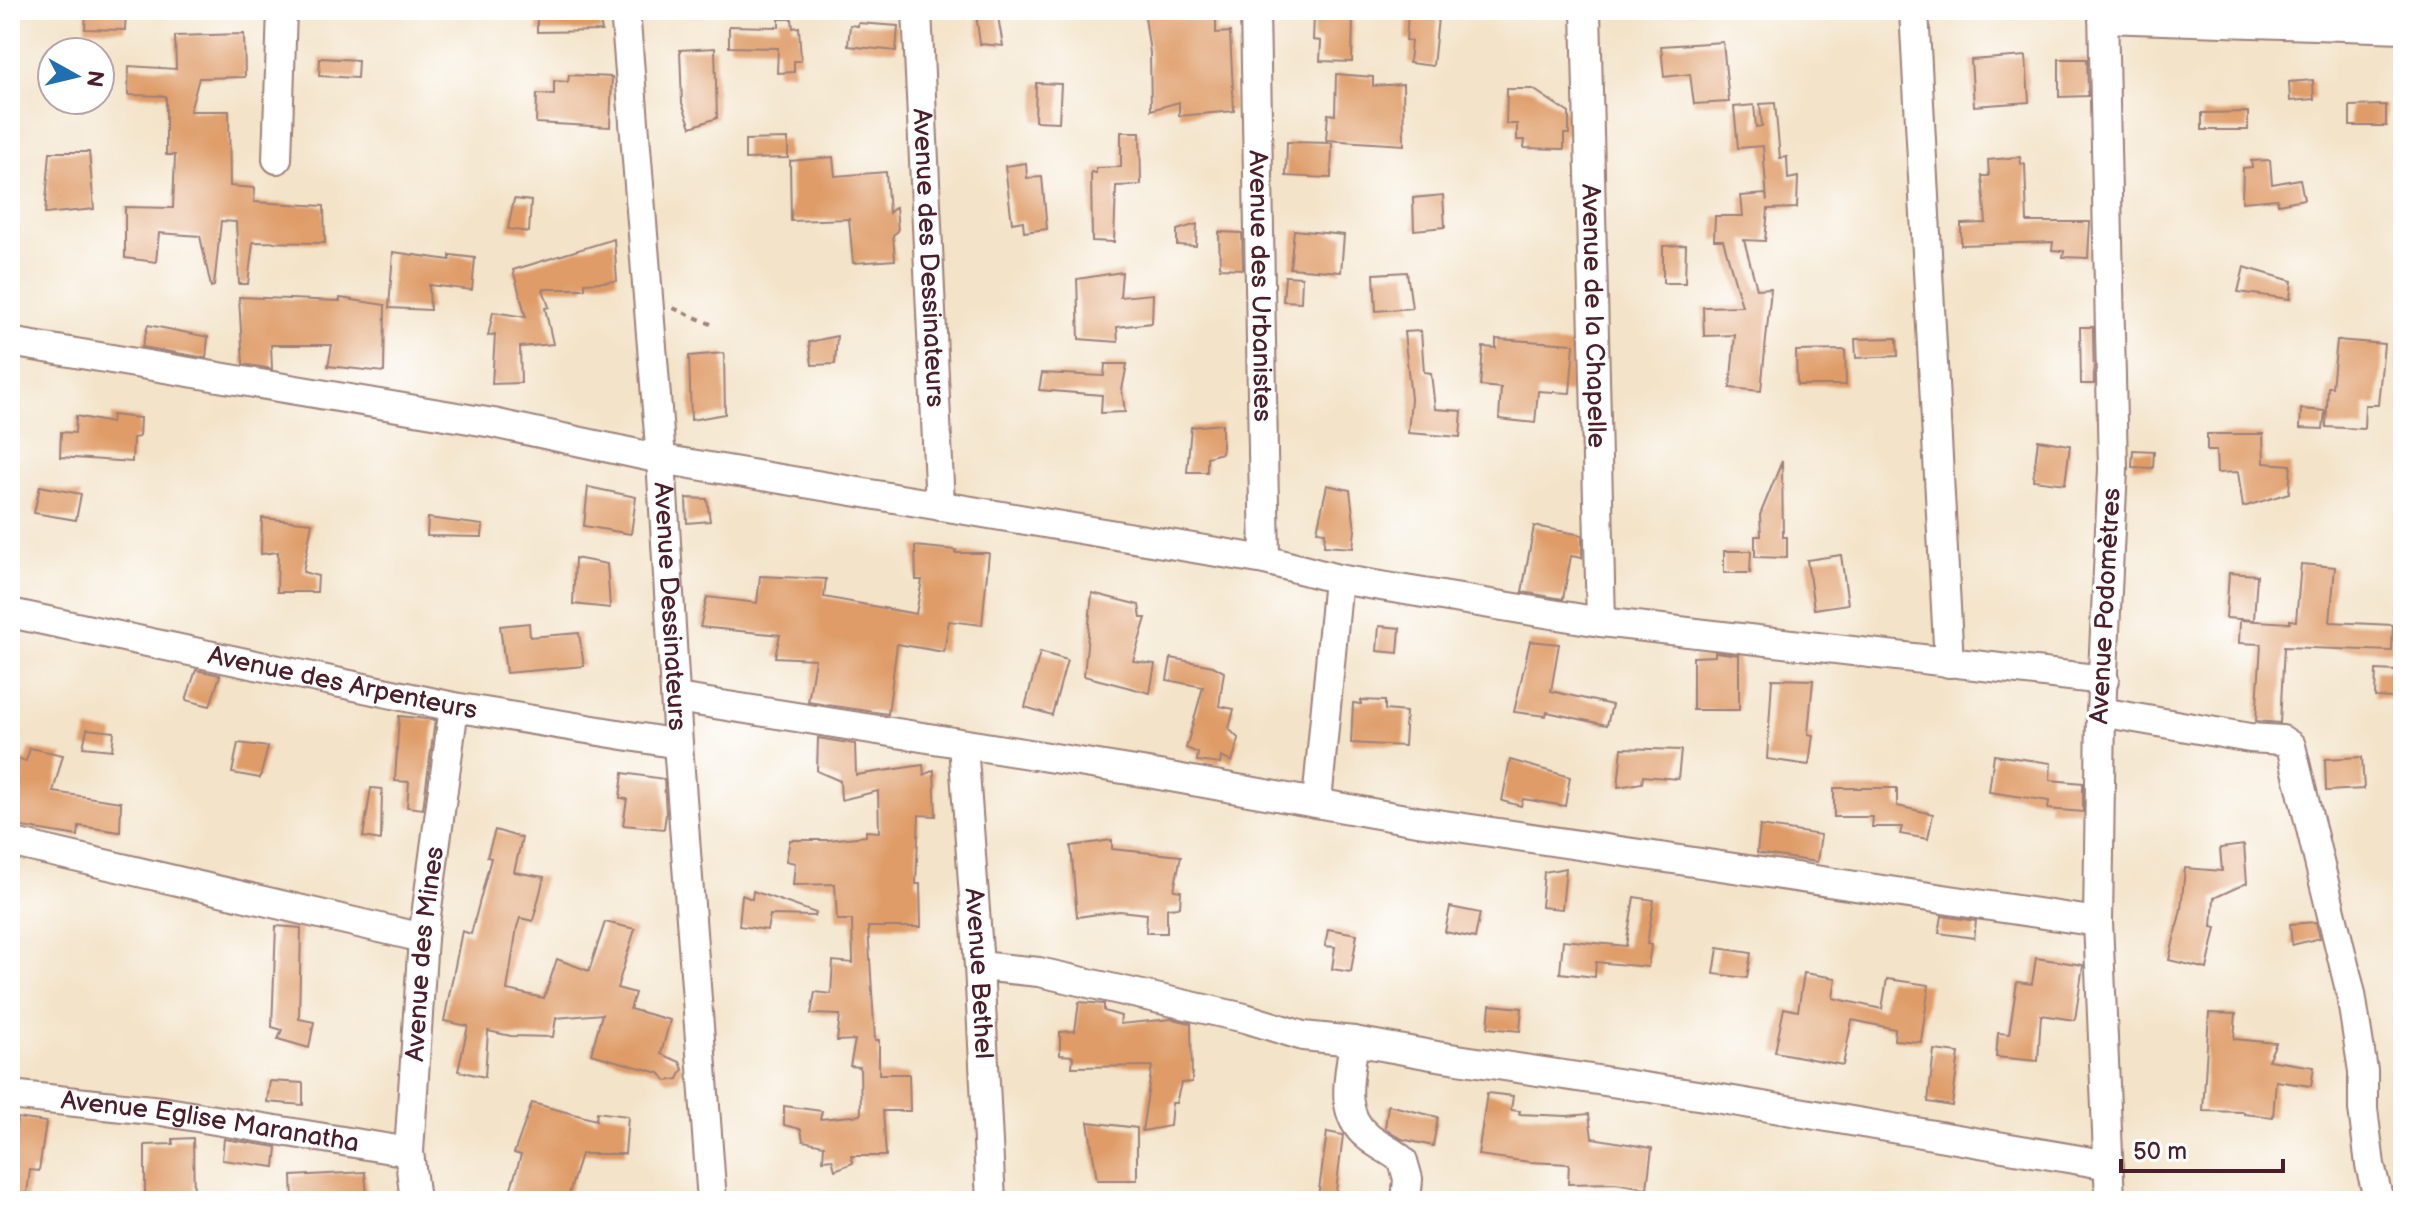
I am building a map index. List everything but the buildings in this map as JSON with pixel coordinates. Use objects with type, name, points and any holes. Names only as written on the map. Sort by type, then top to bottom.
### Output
[{"type":"street","points":[[277,159],[282,10]]},
{"type":"street","name":"Avenue Dessinateurs","points":[[625,10],[661,459],[678,744],[712,1201]]},
{"type":"street","name":"Avenue des Dessinateurs","points":[[917,10],[940,506]]},
{"type":"street","name":"Avenue des Urbanistes","points":[[1255,10],[1265,560]]},
{"type":"street","name":"Avenue de la Chapelle","points":[[1586,10],[1601,622]]},
{"type":"street","points":[[1914,10],[1949,663]]},
{"type":"street","points":[[2103,14],[2403,28]]},
{"type":"street","name":"Avenue Podomètres","points":[[2103,14],[2113,469],[2101,712],[2098,922],[2110,1201]]},
{"type":"street","points":[[10,342],[493,423],[661,459],[1265,560],[1338,579],[1601,622],[2104,680]]},
{"type":"street","points":[[1317,802],[1338,579]]},
{"type":"street","name":"Avenue des Arpenteurs","points":[[10,613],[454,707],[678,744]]},
{"type":"street","points":[[677,698],[1417,821],[2098,922]]},
{"type":"street","name":"Avenue des Mines","points":[[415,1201],[409,1152],[423,938],[454,707]]},
{"type":"street","points":[[2101,712],[2250,738],[2282,740],[2291,746],[2351,994],[2363,1071],[2363,1109],[2370,1165],[2379,1201]]},
{"type":"street","name":"Avenue Bethel","points":[[963,744],[991,1201]]},
{"type":"street","points":[[10,842],[423,938]]},
{"type":"street","points":[[979,966],[1039,972],[1245,1018],[1303,1036],[1354,1041],[1704,1096],[2109,1165]]},
{"type":"street","points":[[1354,1041],[1347,1097],[1349,1110],[1366,1136],[1403,1161],[1408,1179],[1406,1201]]},
{"type":"street","name":"Avenue Eglise Maranatha","points":[[10,1095],[161,1111],[409,1152]]},
{"type":"path","points":[[648,298],[711,324]]}]
